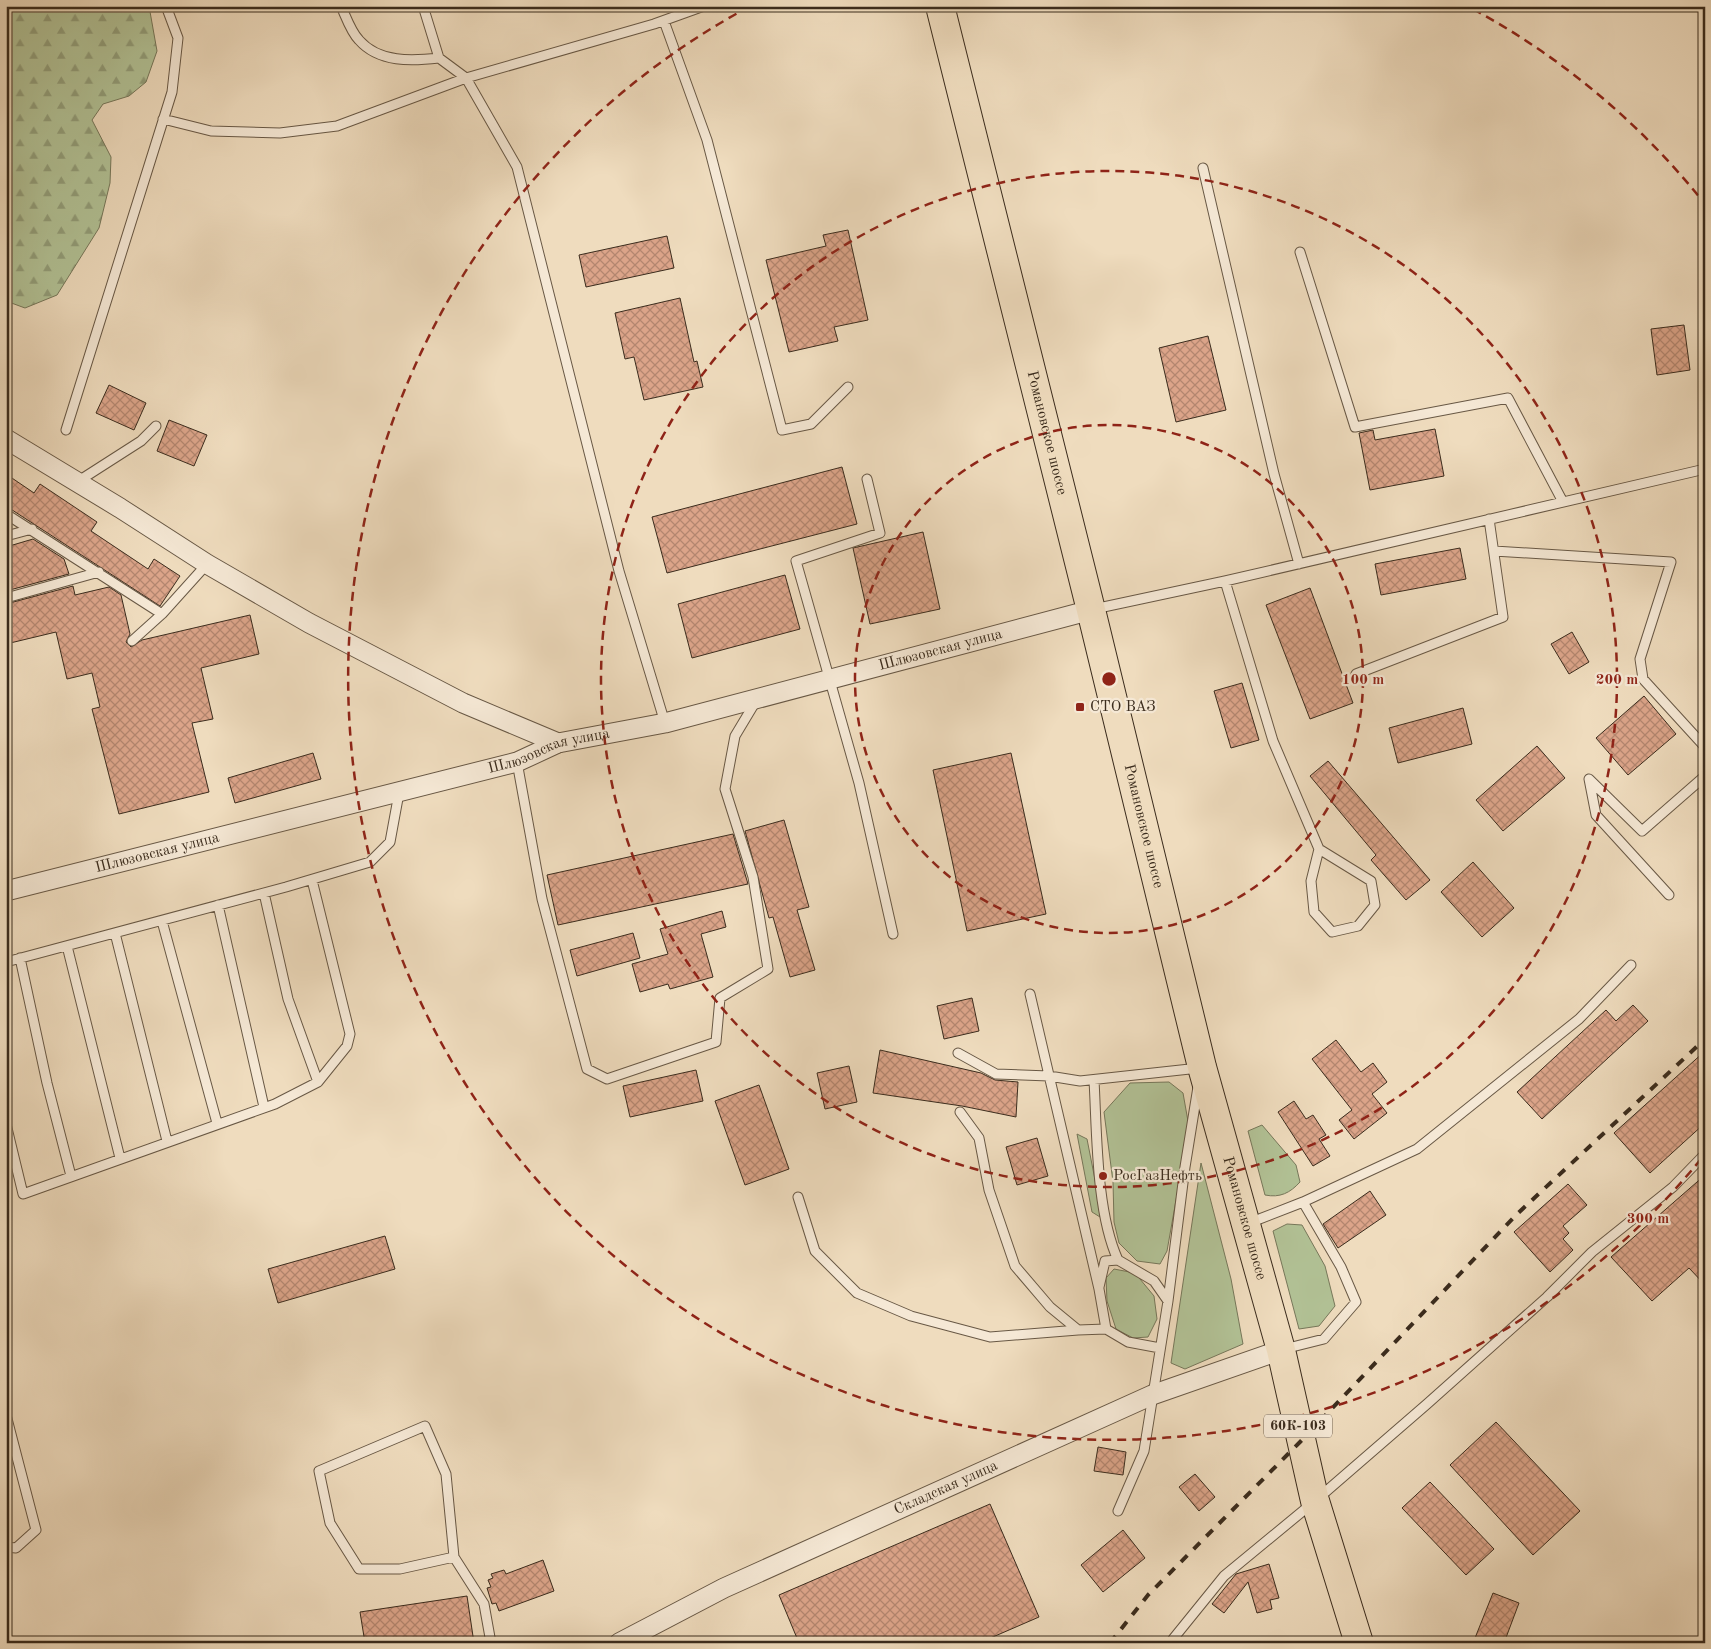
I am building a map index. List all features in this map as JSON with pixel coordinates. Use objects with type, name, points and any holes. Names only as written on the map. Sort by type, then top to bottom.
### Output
[{"type":"main road","name":"Романовское шоссе","points":[[940,6],[1091,610],[1202,1067],[1281,1350],[1315,1501],[1359,1643]]},
{"type":"street","points":[[6,439],[207,564],[310,623],[463,703],[558,743]]},
{"type":"street","name":"Шлюзовская улица","points":[[6,891],[517,762],[558,743],[666,723],[1091,610]]},
{"type":"street","name":"Складская улица","points":[[619,1643],[724,1588],[1152,1394],[1281,1350]]},
{"type":"lane","points":[[66,430],[172,92],[178,38],[166,6]]},
{"type":"lane","points":[[340,6],[359,40],[378,54],[412,61],[439,58]]},
{"type":"lane","points":[[423,6],[439,58],[466,78],[517,167],[619,571],[666,723]]},
{"type":"lane","points":[[163,119],[212,131],[280,133],[337,126],[466,78],[664,20],[704,6]]},
{"type":"lane","points":[[664,20],[707,140],[782,430],[811,424],[848,388]]},
{"type":"lane","points":[[1203,168],[1274,474],[1299,564]]},
{"type":"lane","points":[[1300,252],[1355,427],[1508,398],[1563,502]]},
{"type":"lane","points":[[77,482],[141,441],[156,426]]},
{"type":"lane","points":[[1091,610],[1225,581],[1705,469]]},
{"type":"lane","points":[[867,479],[880,533],[796,561],[859,783],[893,934]]},
{"type":"lane","points":[[6,514],[162,614]]},
{"type":"lane","points":[[1356,674],[1503,617],[1489,519]]},
{"type":"lane","points":[[6,536],[32,529]]},
{"type":"lane","points":[[1494,551],[1671,562],[1640,659],[1643,678],[1705,747]]},
{"type":"lane","points":[[132,641],[162,614],[207,564]]},
{"type":"lane","points":[[6,598],[99,572]]},
{"type":"lane","points":[[1225,581],[1273,741],[1319,849],[1371,881],[1374,905],[1358,926],[1332,932],[1314,912],[1311,882],[1319,849]]},
{"type":"lane","points":[[517,762],[542,899],[587,1069],[607,1079],[716,1042],[720,998],[768,969],[753,877],[725,789],[734,736],[758,699]]},
{"type":"lane","points":[[1669,895],[1596,815],[1589,779],[1642,831],[1705,776]]},
{"type":"lane","points":[[6,962],[312,880],[370,862],[390,842],[398,793]]},
{"type":"lane","points":[[6,1124],[23,1194],[167,1141],[264,1108],[318,1082],[348,1046],[350,1034],[312,880]]},
{"type":"lane","points":[[264,893],[288,999],[318,1082]]},
{"type":"lane","points":[[218,905],[264,1108]]},
{"type":"lane","points":[[162,921],[217,1124]]},
{"type":"lane","points":[[115,933],[167,1141]]},
{"type":"lane","points":[[67,946],[120,1158]]},
{"type":"lane","points":[[20,958],[47,1083],[72,1176]]},
{"type":"lane","points":[[1247,1224],[1302,1202],[1417,1149],[1579,1020],[1632,965]]},
{"type":"lane","points":[[1030,994],[1099,1289],[1106,1329]]},
{"type":"lane","points":[[958,1054],[996,1074],[1049,1076],[1080,1081],[1202,1067],[1185,1167],[1168,1301],[1144,1451],[1118,1511]]},
{"type":"lane","points":[[1094,1080],[1099,1170],[1110,1242],[1118,1260]]},
{"type":"lane","points":[[960,1112],[979,1138],[989,1190],[1015,1266],[1050,1307],[1078,1330]]},
{"type":"lane","points":[[1174,1641],[1224,1576],[1315,1501],[1548,1297],[1592,1252],[1672,1187],[1705,1154]]},
{"type":"lane","points":[[798,1197],[815,1251],[857,1293],[911,1316],[990,1337],[1106,1329],[1128,1342],[1160,1348]]},
{"type":"lane","points":[[1281,1350],[1324,1339],[1356,1302],[1341,1267],[1302,1202]]},
{"type":"lane","points":[[1099,1289],[1105,1261],[1118,1260],[1154,1281],[1168,1301]]},
{"type":"lane","points":[[6,1415],[36,1530],[16,1548],[6,1547]]},
{"type":"lane","points":[[454,1557],[400,1569],[359,1569],[330,1523],[319,1471],[425,1426],[446,1474],[454,1557],[484,1604],[491,1643]]},
{"type":"green space","points":[[6,6],[149,6],[157,51],[146,82],[129,96],[103,104],[92,120],[111,157],[110,183],[99,228],[57,295],[25,308],[6,301]]},
{"type":"green space","points":[[1169,1082],[1183,1093],[1189,1127],[1167,1251],[1160,1264],[1137,1261],[1119,1243],[1114,1222],[1113,1182],[1104,1112],[1130,1083]]},
{"type":"green space","points":[[1262,1125],[1296,1165],[1300,1182],[1288,1192],[1280,1195],[1265,1195],[1248,1131]]},
{"type":"green space","points":[[1077,1134],[1087,1139],[1098,1195],[1100,1217],[1092,1212]]},
{"type":"green space","points":[[1201,1163],[1231,1279],[1243,1344],[1185,1369],[1171,1363]]},
{"type":"green space","points":[[1287,1224],[1302,1225],[1325,1266],[1335,1306],[1319,1326],[1299,1329],[1273,1231]]},
{"type":"green space","points":[[1114,1269],[1135,1273],[1154,1296],[1157,1319],[1148,1337],[1133,1338],[1116,1329],[1107,1301],[1106,1278]]},
{"type":"building","points":[[848,230],[868,320],[834,327],[838,341],[789,352],[766,260],[826,246],[823,235]]},
{"type":"building","points":[[667,236],[674,268],[586,287],[579,255]]},
{"type":"building","points":[[680,298],[694,362],[697,361],[703,387],[644,400],[634,357],[625,359],[615,313]]},
{"type":"building","points":[[1684,325],[1690,370],[1657,375],[1651,329]]},
{"type":"building","points":[[1208,336],[1226,410],[1176,422],[1159,348]]},
{"type":"building","points":[[109,385],[146,403],[134,430],[96,413]]},
{"type":"building","points":[[169,420],[207,435],[194,466],[157,451]]},
{"type":"building","points":[[1435,429],[1444,476],[1370,490],[1359,433],[1373,430],[1375,440]]},
{"type":"building","points":[[842,467],[857,524],[667,573],[652,517]]},
{"type":"building","points":[[6,474],[34,493],[40,484],[97,522],[91,531],[148,569],[154,559],[180,576],[160,606],[6,506]]},
{"type":"building","points":[[923,532],[940,609],[870,624],[853,548]]},
{"type":"building","points":[[33,539],[64,559],[69,574],[6,591],[6,547]]},
{"type":"building","points":[[1460,548],[1466,579],[1381,595],[1375,564]]},
{"type":"building","points":[[785,575],[800,629],[692,658],[678,604]]},
{"type":"building","points":[[73,586],[75,595],[109,587],[121,595],[130,634],[126,642],[131,647],[142,640],[250,615],[259,654],[201,668],[213,719],[192,723],[209,792],[119,814],[92,709],[100,707],[92,673],[67,679],[56,632],[6,644],[6,604]]},
{"type":"building","points":[[1310,588],[1353,703],[1310,719],[1266,605]]},
{"type":"building","points":[[1572,632],[1589,662],[1569,674],[1551,644]]},
{"type":"building","points":[[1242,683],[1259,740],[1231,748],[1214,691]]},
{"type":"building","points":[[1644,696],[1676,734],[1628,775],[1596,738]]},
{"type":"building","points":[[1463,708],[1472,744],[1398,763],[1389,728]]},
{"type":"building","points":[[1537,746],[1565,778],[1503,831],[1476,800]]},
{"type":"building","points":[[313,753],[321,779],[235,803],[228,778]]},
{"type":"building","points":[[1011,753],[1046,914],[967,931],[933,770]]},
{"type":"building","points":[[1328,761],[1430,880],[1406,900],[1371,860],[1376,855],[1310,776]]},
{"type":"building","points":[[784,820],[809,907],[797,910],[815,970],[790,977],[773,917],[769,918],[745,831]]},
{"type":"building","points":[[733,834],[748,884],[558,925],[547,875]]},
{"type":"building","points":[[1473,862],[1514,908],[1482,937],[1441,892]]},
{"type":"building","points":[[722,911],[726,927],[701,934],[713,977],[670,989],[668,984],[640,992],[632,964],[668,954],[660,929]]},
{"type":"building","points":[[633,933],[640,958],[577,976],[570,950]]},
{"type":"building","points":[[972,998],[979,1031],[944,1039],[937,1006]]},
{"type":"building","points":[[1633,1005],[1648,1021],[1542,1119],[1517,1092],[1606,1010],[1616,1021]]},
{"type":"building","points":[[1336,1040],[1361,1072],[1373,1063],[1387,1082],[1372,1094],[1387,1113],[1354,1139],[1339,1120],[1352,1110],[1312,1059]]},
{"type":"building","points":[[880,1050],[981,1073],[995,1080],[1018,1082],[1016,1117],[962,1106],[873,1093]]},
{"type":"building","points":[[1705,1051],[1705,1123],[1650,1173],[1614,1133]]},
{"type":"building","points":[[849,1066],[857,1102],[825,1109],[817,1073]]},
{"type":"building","points":[[696,1070],[703,1101],[630,1117],[623,1086]]},
{"type":"building","points":[[759,1085],[789,1169],[745,1185],[715,1101]]},
{"type":"building","points":[[1294,1101],[1306,1119],[1313,1115],[1326,1135],[1319,1139],[1330,1156],[1313,1166],[1278,1112]]},
{"type":"building","points":[[1037,1138],[1048,1176],[1017,1185],[1006,1147]]},
{"type":"building","points":[[1705,1175],[1705,1285],[1689,1268],[1652,1301],[1611,1257]]},
{"type":"building","points":[[1568,1184],[1587,1205],[1563,1226],[1569,1233],[1563,1239],[1573,1250],[1550,1272],[1514,1232]]},
{"type":"building","points":[[1370,1191],[1386,1215],[1338,1248],[1323,1224]]},
{"type":"building","points":[[385,1236],[395,1269],[278,1303],[268,1269]]},
{"type":"building","points":[[1496,1422],[1580,1511],[1533,1555],[1450,1465]]},
{"type":"building","points":[[1098,1447],[1126,1452],[1123,1475],[1094,1471]]},
{"type":"building","points":[[1195,1474],[1215,1497],[1199,1511],[1179,1487]]},
{"type":"building","points":[[1430,1482],[1494,1549],[1466,1575],[1402,1508]]},
{"type":"building","points":[[990,1504],[1039,1617],[979,1643],[799,1643],[779,1595]]},
{"type":"building","points":[[1123,1530],[1145,1558],[1103,1592],[1081,1565]]},
{"type":"building","points":[[543,1560],[554,1591],[499,1611],[496,1603],[492,1604],[487,1588],[491,1587],[488,1580],[493,1578],[491,1574],[504,1570],[506,1574]]},
{"type":"building","points":[[1269,1564],[1279,1598],[1270,1600],[1272,1609],[1257,1613],[1248,1582],[1224,1613],[1212,1604],[1236,1574]]},
{"type":"building","points":[[1493,1593],[1519,1603],[1504,1643],[1473,1643]]},
{"type":"building","points":[[467,1596],[474,1643],[365,1643],[360,1612]]},
{"type":"railway","points":[[1110,1643],[1148,1595],[1301,1441],[1516,1215],[1705,1039]]},
{"type":"place","name":"СТО ВАЗ","points":[[1080,707]]},
{"type":"place","name":"РосГазНефть","points":[[1103,1176]]}]
